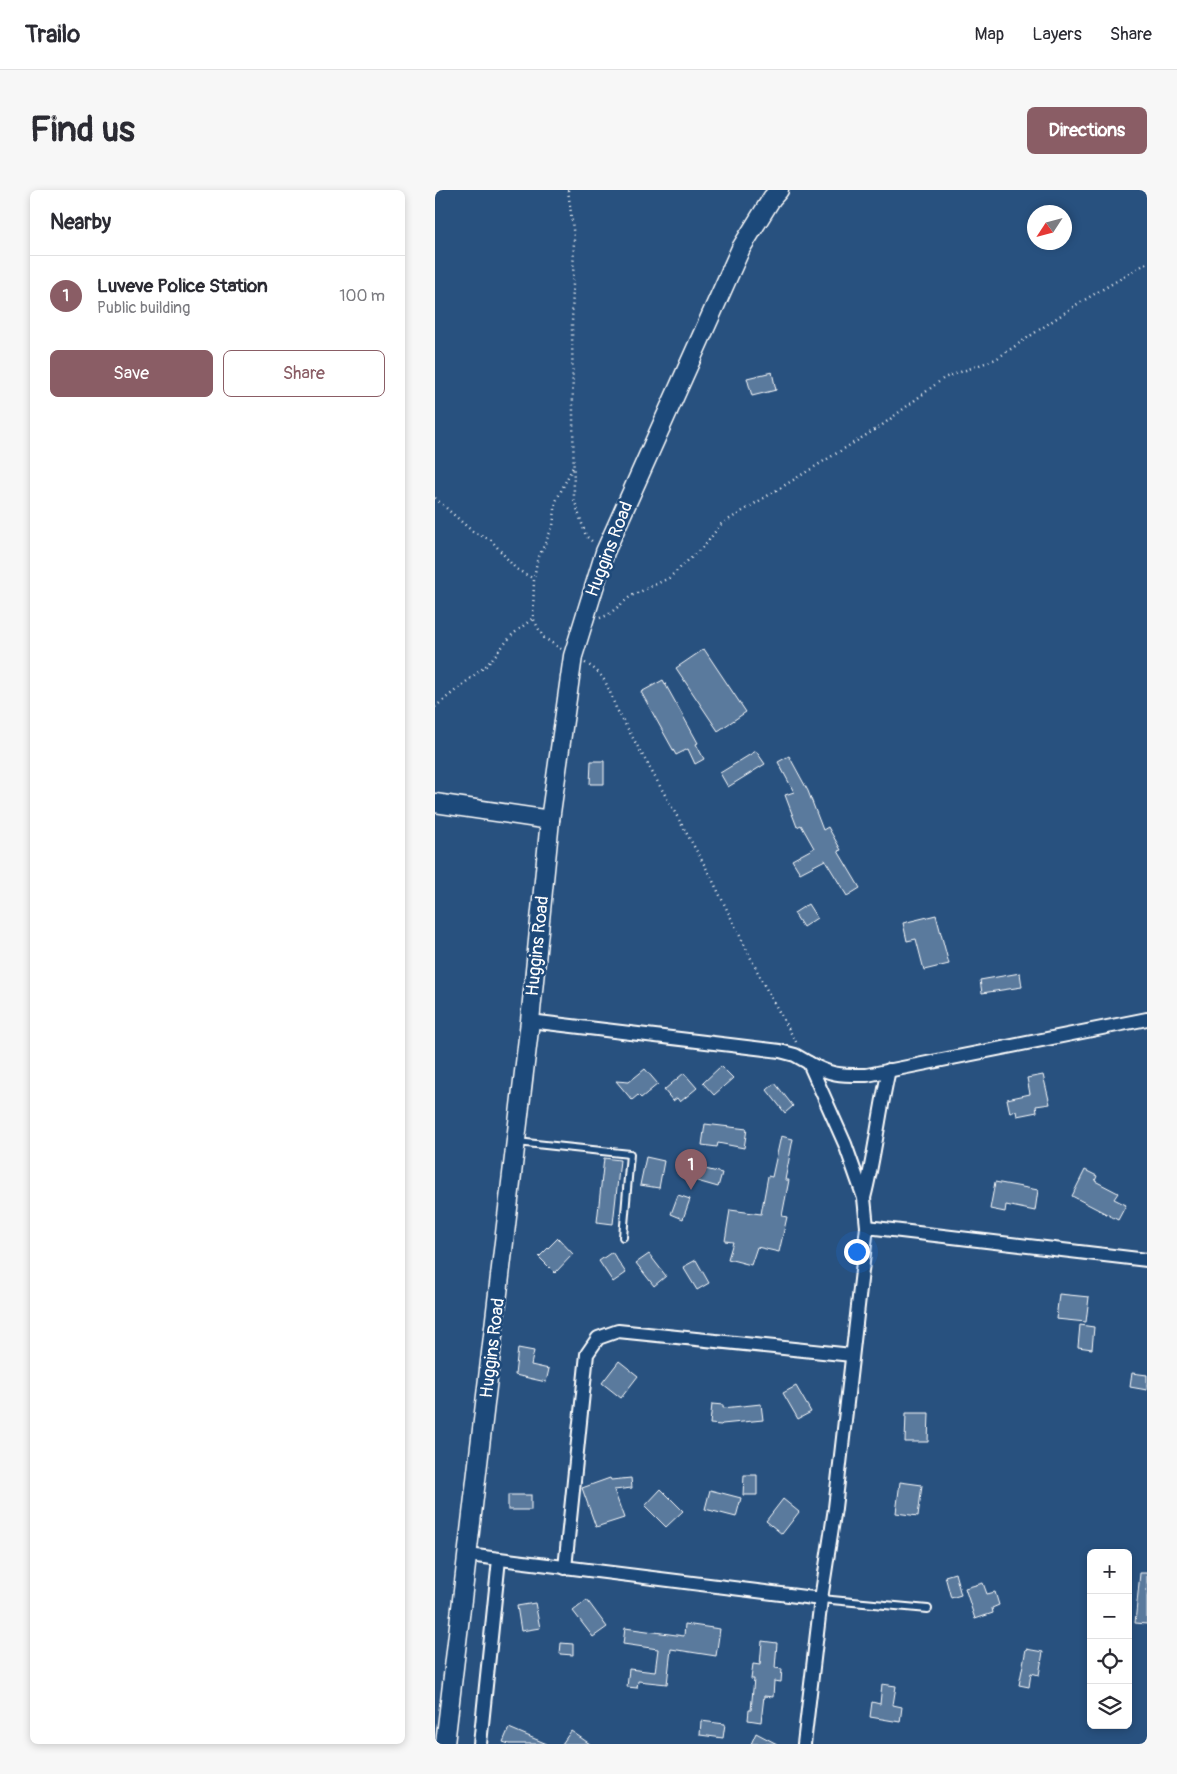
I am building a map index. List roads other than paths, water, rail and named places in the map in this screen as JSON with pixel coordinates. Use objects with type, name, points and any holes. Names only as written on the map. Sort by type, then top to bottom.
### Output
[{"type":"street","name":"Huggins Road","points":[[445,1744],[530,1021],[550,820],[573,656],[605,552],[741,248],[779,190]]},
{"type":"street","points":[[435,803],[550,820]]},
{"type":"street","points":[[530,1021],[780,1051],[795,1055],[822,1070],[836,1075],[867,1075],[1147,1019]]},
{"type":"street","points":[[804,1744],[821,1599],[835,1508],[867,1227],[864,1198],[845,1144],[809,1063]]},
{"type":"street","points":[[864,1198],[889,1070]]},
{"type":"street","points":[[867,1227],[1147,1260]]},
{"type":"street","points":[[565,1568],[587,1354],[598,1338],[618,1331],[852,1355]]},
{"type":"street","points":[[468,1555],[821,1599]]},
{"type":"street","points":[[479,1744],[499,1559]]},
{"type":"lane","points":[[516,1141],[630,1154],[623,1237]]},
{"type":"lane","points":[[821,1599],[928,1609]]},
{"type":"place","name":"Luveve Police Station","points":[[691,1190]]}]
